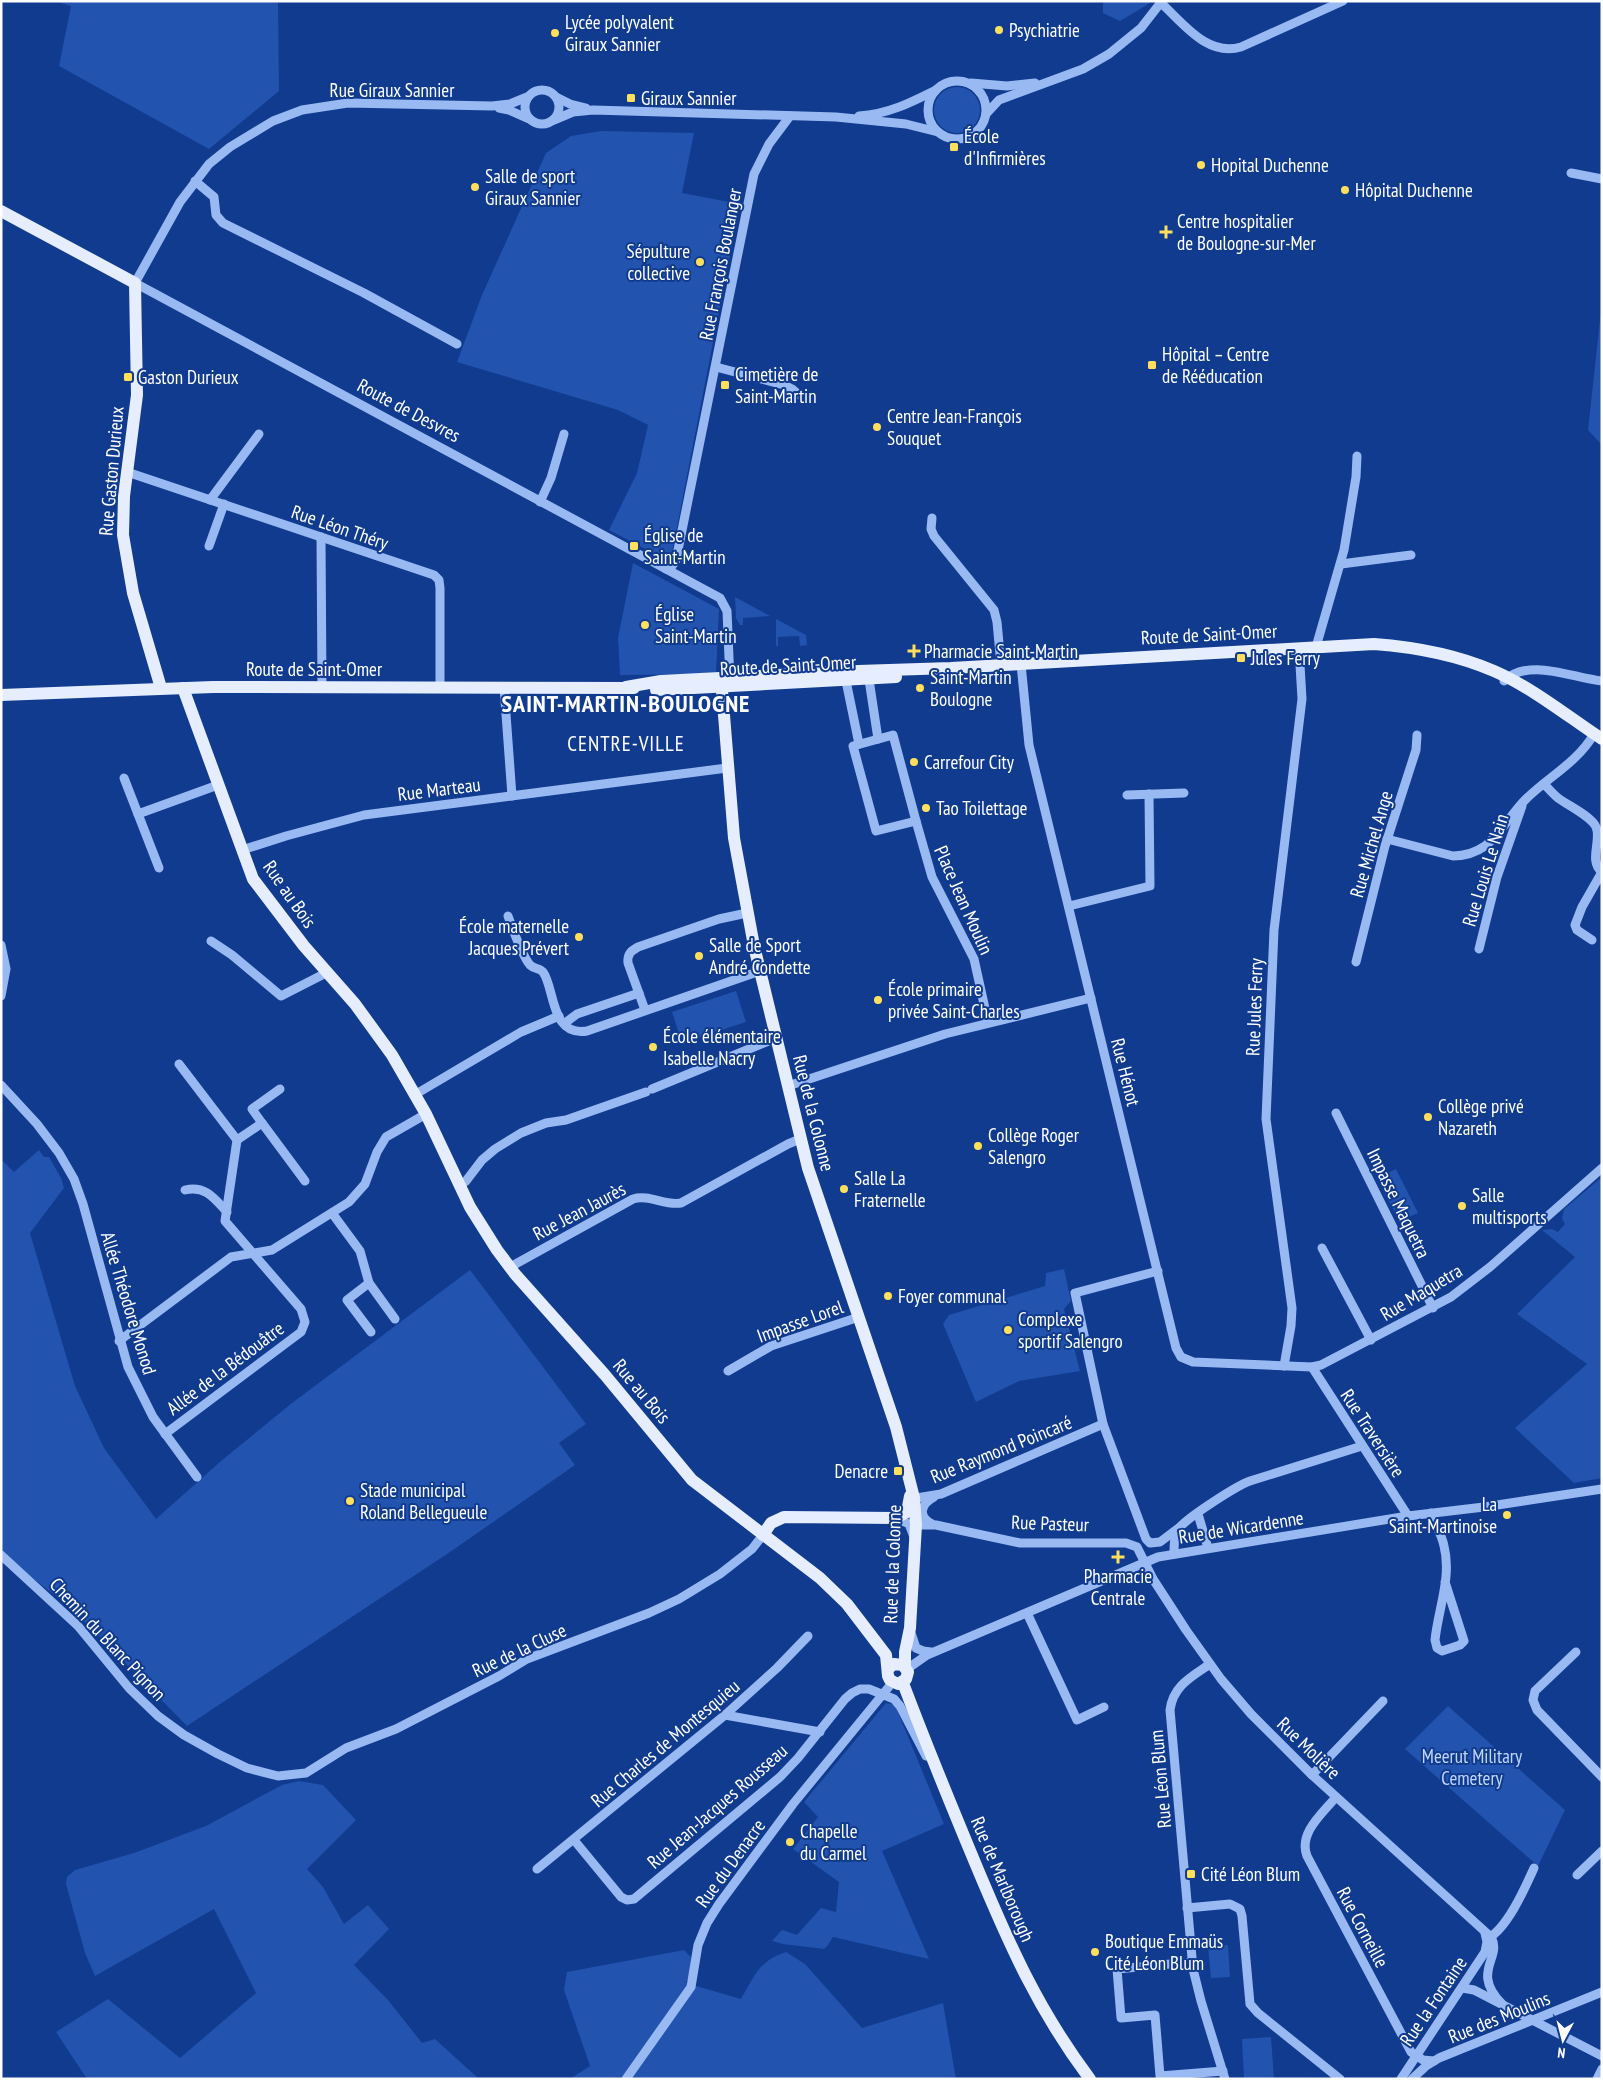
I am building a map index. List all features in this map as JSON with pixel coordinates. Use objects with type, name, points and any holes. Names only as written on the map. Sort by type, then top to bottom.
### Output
[{"type":"main road","name":"Route de Desvres","points":[[1,211],[135,283]]},
{"type":"main road","name":"Rue Gaston Durieux","points":[[135,283],[136,395],[123,519],[124,552],[133,593],[161,688]]},
{"type":"main road","name":"Route de Saint-Omer","points":[[1,695],[161,688],[626,687],[658,690],[726,682],[868,675],[952,668],[1364,643],[1391,645],[1431,652],[1509,677],[1595,739],[1602,750]]},
{"type":"main road","name":"Rue de la Colonne","points":[[726,682],[728,768],[736,852],[760,970],[800,1139],[896,1427],[912,1496],[916,1525],[910,1628],[905,1652],[906,1668]]},
{"type":"main road","name":"Rue au Bois","points":[[183,688],[242,850],[256,883],[304,946],[372,1025],[416,1094],[459,1186],[479,1222],[510,1267],[692,1480],[820,1578],[847,1604],[884,1652],[888,1660],[888,1669]]},
{"type":"main road","points":[[763,1535],[774,1521],[784,1517],[896,1518],[907,1512],[912,1496]]},
{"type":"main road","points":[[896,1663],[906,1668],[908,1677],[898,1683],[888,1676],[888,1669],[896,1663]]},
{"type":"main road","name":"Rue de Marlborough","points":[[898,1683],[1026,1979],[1055,2028],[1090,2079]]},
{"type":"street","points":[[593,110],[570,104],[547,91],[539,90],[528,97],[524,107],[529,119],[541,125],[573,112],[593,110],[836,117],[906,124],[938,132],[952,138],[967,137],[979,130],[986,114],[999,100],[1087,67],[1119,48],[1144,25],[1162,2],[1204,42],[1224,50],[1241,47],[1343,1]]},
{"type":"street","points":[[836,117],[887,112],[904,106],[949,82],[957,80],[1015,86],[1062,77]]},
{"type":"street","points":[[967,82],[982,93],[986,114]]},
{"type":"street","points":[[936,90],[930,99],[928,110],[930,121],[938,132]]},
{"type":"street","name":"Rue Giraux Sannier","points":[[135,283],[167,224],[195,181],[214,159],[273,121],[297,112],[355,102],[492,106],[510,104],[528,97]]},
{"type":"street","points":[[554,120],[559,109],[556,97]]},
{"type":"street","name":"Rue Giraux Sannier","points":[[492,106],[509,110],[529,119]]},
{"type":"street","name":"Rue François Boulanger","points":[[666,569],[672,566],[676,560],[754,174],[769,144],[790,116]]},
{"type":"street","points":[[1571,172],[1602,179]]},
{"type":"street","points":[[195,181],[212,194],[216,215],[222,223],[364,294],[457,344]]},
{"type":"street","name":"Route de Desvres","points":[[135,283],[716,596],[724,602],[727,616],[726,682]]},
{"type":"street","points":[[716,367],[784,386],[792,389],[798,396]]},
{"type":"street","points":[[210,500],[259,434]]},
{"type":"street","points":[[540,502],[551,478],[564,434]]},
{"type":"street","points":[[1316,647],[1320,628],[1341,564],[1349,526],[1357,471],[1357,456]]},
{"type":"street","name":"Rue Léon Théry","points":[[127,472],[437,578],[440,588],[440,687]]},
{"type":"street","points":[[209,546],[224,504]]},
{"type":"street","points":[[932,518],[931,529],[934,536],[994,610],[998,622],[1001,665]]},
{"type":"street","points":[[321,537],[322,688]]},
{"type":"street","points":[[1341,564],[1411,555]]},
{"type":"street","name":"Rue Jules Ferry","points":[[1284,1366],[1292,1308],[1266,1119],[1274,930],[1302,698],[1299,648]]},
{"type":"street","name":"Rue Hénot","points":[[1021,664],[1028,738],[1176,1348],[1181,1357],[1188,1361],[1312,1367]]},
{"type":"street","points":[[1509,677],[1531,669],[1602,682]]},
{"type":"street","points":[[868,675],[878,739],[853,746],[876,832],[916,821]]},
{"type":"street","points":[[845,676],[859,744]]},
{"type":"street","points":[[504,687],[512,796]]},
{"type":"street","name":"Place Jean Moulin","points":[[878,739],[893,735],[932,877],[974,959],[988,1022]]},
{"type":"street","name":"Rue Michel Ange","points":[[1356,962],[1387,839],[1415,754],[1416,736]]},
{"type":"street","points":[[1387,839],[1442,854],[1453,856],[1468,854],[1489,843],[1523,801],[1574,760],[1595,739]]},
{"type":"street","name":"Rue Marteau","points":[[242,850],[348,818],[728,768]]},
{"type":"street","points":[[124,778],[158,868]]},
{"type":"street","points":[[1544,784],[1556,796],[1594,824],[1598,836],[1596,861],[1598,869],[1602,872],[1582,907],[1575,925],[1577,930],[1592,940]]},
{"type":"street","points":[[138,814],[218,785]]},
{"type":"street","points":[[1127,795],[1184,793]]},
{"type":"street","points":[[1069,906],[1150,886],[1149,794]]},
{"type":"street","name":"Rue Louis Le Nain","points":[[1479,949],[1497,877],[1523,801]]},
{"type":"street","points":[[645,1010],[628,960],[633,950],[718,919],[747,913]]},
{"type":"street","points":[[508,916],[529,963],[544,974],[562,1020],[575,1031],[584,1032],[760,970]]},
{"type":"street","points":[[211,941],[232,954],[281,996],[328,972]]},
{"type":"street","points":[[1,945],[6,969],[1,996]]},
{"type":"street","points":[[416,1094],[522,1032],[639,993]]},
{"type":"street","points":[[788,1086],[945,1034],[1091,998]]},
{"type":"street","points":[[459,1186],[482,1160],[495,1149],[521,1133],[546,1123],[566,1120],[649,1090],[776,1038]]},
{"type":"street","points":[[179,1064],[237,1140],[225,1221],[254,1254]]},
{"type":"street","name":"Allée Théodore Monod","points":[[1,1085],[37,1124],[59,1153],[74,1179],[128,1367],[142,1397],[165,1434],[197,1477]]},
{"type":"street","points":[[280,1089],[252,1110],[305,1181]]},
{"type":"street","name":"Impasse Maquetra","points":[[1336,1113],[1433,1308]]},
{"type":"street","points":[[119,1341],[231,1257],[254,1254],[276,1248],[349,1202],[362,1189],[368,1179],[377,1152],[386,1137],[426,1114]]},
{"type":"street","points":[[237,1140],[262,1123]]},
{"type":"street","name":"Rue Jean Jaurès","points":[[510,1267],[633,1199],[643,1197],[681,1203],[800,1139]]},
{"type":"street","name":"Rue Maquetra","points":[[1312,1367],[1371,1340],[1451,1297],[1490,1267],[1602,1168]]},
{"type":"street","points":[[185,1190],[198,1189],[207,1191],[226,1212]]},
{"type":"street","points":[[332,1213],[360,1250],[370,1283],[395,1319]]},
{"type":"street","points":[[1322,1248],[1371,1340]]},
{"type":"street","name":"Allée de la Bédouâtre","points":[[165,1434],[304,1329],[303,1314],[276,1278],[254,1254]]},
{"type":"street","points":[[1158,1270],[1075,1293],[1103,1424],[1147,1541],[1152,1543],[1160,1542],[1244,1483],[1362,1446]]},
{"type":"street","points":[[370,1283],[347,1300],[371,1332]]},
{"type":"street","name":"Impasse Lorel","points":[[728,1371],[771,1346],[859,1317]]},
{"type":"street","name":"Rue Traversière","points":[[1312,1367],[1408,1516]]},
{"type":"street","name":"Rue Raymond Poincaré","points":[[912,1496],[941,1494],[1103,1424]]},
{"type":"street","name":"Rue de Wicardenne","points":[[906,1668],[936,1651],[1145,1561],[1208,1548],[1408,1516],[1484,1507],[1602,1489]]},
{"type":"street","points":[[933,1524],[924,1518],[922,1509],[927,1502],[941,1494]]},
{"type":"street","points":[[1431,1513],[1445,1549],[1444,1582],[1435,1640],[1437,1648],[1442,1650],[1460,1645],[1464,1641],[1444,1582]]},
{"type":"street","points":[[1198,1514],[1208,1548]]},
{"type":"street","points":[[896,1518],[908,1524],[914,1539]]},
{"type":"street","name":"Rue Pasteur","points":[[916,1525],[933,1524],[1020,1544],[1129,1544],[1136,1547],[1145,1561]]},
{"type":"street","points":[[1174,1554],[1175,1539],[1180,1527]]},
{"type":"street","name":"Rue de la Cluse","points":[[278,1776],[304,1774],[346,1748],[396,1729],[504,1673],[527,1659],[649,1613],[680,1599],[720,1574],[752,1549],[763,1535]]},
{"type":"street","name":"Chemin du Blanc Pignon","points":[[1,1555],[78,1626],[129,1688],[158,1716],[184,1735],[218,1754],[247,1768],[278,1776]]},
{"type":"street","name":"Rue Molière","points":[[1145,1561],[1175,1614],[1210,1664],[1250,1714],[1312,1775],[1487,1936]]},
{"type":"street","points":[[1027,1612],[1077,1720],[1104,1707]]},
{"type":"street","points":[[910,1628],[916,1648],[923,1652],[936,1651]]},
{"type":"street","name":"Rue Charles de Montesquieu","points":[[538,1869],[725,1715],[808,1636]]},
{"type":"street","points":[[1576,1652],[1535,1691],[1533,1704],[1602,1778]]},
{"type":"street","name":"Rue Léon Blum","points":[[1210,1664],[1186,1680],[1178,1688],[1172,1698],[1170,1710],[1192,1962],[1200,2001],[1224,2075]]},
{"type":"street","name":"Rue du Denacre","points":[[626,2079],[691,1987],[698,1945],[707,1923],[719,1904],[793,1804],[884,1694],[898,1683]]},
{"type":"street","name":"Rue Jean-Jacques Rousseau","points":[[574,1840],[621,1897],[627,1900],[634,1899],[780,1777],[852,1693],[864,1689],[884,1694]]},
{"type":"street","points":[[884,1694],[894,1699],[900,1706],[944,1787]]},
{"type":"street","points":[[1312,1775],[1383,1701]]},
{"type":"street","points":[[725,1715],[820,1732]]},
{"type":"street","name":"Rue Corneille","points":[[1336,1797],[1310,1829],[1305,1842],[1305,1851],[1411,2052],[1416,2057]]},
{"type":"street","points":[[1577,1875],[1602,1851]]},
{"type":"street","name":"Rue la Fontaine","points":[[1487,1936],[1496,1933],[1518,1902],[1534,1868]]},
{"type":"street","points":[[1187,1908],[1230,1904],[1240,1909],[1249,2000],[1255,2010],[1340,2079]]},
{"type":"street","name":"Rue la Fontaine","points":[[1401,2079],[1485,1952],[1487,1936]]},
{"type":"street","name":"Rue la Fontaine","points":[[1487,1936],[1494,1950],[1487,1967],[1487,1979],[1491,1990],[1502,2004]]},
{"type":"street","points":[[1192,1962],[1117,1968],[1121,2018],[1155,2015],[1160,2076],[1224,2075]]},
{"type":"street","points":[[1462,1988],[1471,1989],[1502,2004],[1602,2056]]},
{"type":"street","name":"Rue des Moulins","points":[[1412,2079],[1437,2060],[1602,1992]]},
{"type":"street","points":[[1425,2042],[1429,2052],[1437,2060]]},
{"type":"street","points":[[1416,2057],[1426,2061],[1437,2060]]},
{"type":"street","points":[[1596,2079],[1602,2069]]},
{"type":"green space","points":[[54,1],[278,1],[279,91],[209,149],[59,66],[71,6]]},
{"type":"green space","points":[[1103,1],[1148,1],[1150,3],[1120,21],[1103,13]]},
{"type":"green space","points":[[957,87],[970,91],[976,97],[980,110],[976,123],[970,129],[957,133],[944,129],[938,123],[934,110],[938,97],[944,91]]},
{"type":"green space","points":[[601,131],[694,133],[682,193],[740,204],[671,558],[665,556],[664,559],[609,530],[637,473],[648,425],[618,410],[457,362],[482,295],[546,153],[571,136]]},
{"type":"green space","points":[[1602,301],[1602,445],[1588,430]]},
{"type":"green space","points":[[633,563],[719,609],[716,674],[620,675],[618,638]]},
{"type":"green space","points":[[735,597],[770,616],[743,618],[743,625],[740,625],[736,618]]},
{"type":"green space","points":[[776,619],[806,635],[807,645],[800,646],[799,636],[778,637],[778,646],[776,646]]},
{"type":"green space","points":[[736,991],[746,1022],[682,1043],[672,1012]]},
{"type":"green space","name":"Stade municipal Roland Bellegueule","points":[[39,1150],[44,1157],[49,1157],[61,1178],[64,1188],[30,1233],[75,1386],[104,1448],[156,1519],[221,1461],[292,1403],[470,1270],[586,1424],[559,1443],[575,1465],[453,1550],[187,1726],[69,1606],[23,1571],[1,1550],[1,1159],[14,1172]]},
{"type":"green space","points":[[1396,1169],[1418,1213],[1399,1221],[1377,1178]]},
{"type":"green space","points":[[1602,1177],[1602,1478],[1574,1483],[1515,1428],[1587,1364],[1517,1314],[1575,1257],[1542,1230],[1552,1229],[1558,1232],[1565,1224],[1562,1219],[1564,1209]]},
{"type":"green space","name":"Complexe sportif Salengro","points":[[1064,1269],[1071,1301],[1064,1309],[1080,1371],[1019,1381],[976,1402],[943,1324],[949,1315],[1045,1286],[1046,1273]]},
{"type":"green space","points":[[886,1703],[895,1705],[944,1824],[882,1851],[929,1959],[833,1937],[824,1949],[772,1941],[782,1930],[797,1935],[821,1908],[836,1912],[839,1882],[793,1849],[818,1817],[804,1802]]},
{"type":"green space","name":"Meerut Military Cemetery","points":[[1448,1706],[1565,1810],[1538,1866],[1405,1749]]},
{"type":"green space","points":[[299,1781],[323,1785],[356,1820],[307,1869],[323,1887],[344,1924],[368,1905],[389,1929],[354,1965],[388,2000],[422,2043],[435,2039],[479,2079],[87,2079],[56,2032],[108,1999],[180,2058],[256,1993],[214,1909],[95,1976],[85,1953],[66,1884],[67,1877],[75,1870],[134,1853],[206,1826],[282,1785]]},
{"type":"green space","points":[[1228,1945],[1230,1977],[1211,1978],[1208,1946]]},
{"type":"green space","points":[[684,1950],[691,1957],[689,1977],[686,1983],[741,1999],[754,1976],[764,1964],[786,1952],[805,1964],[862,2028],[943,2003],[956,2079],[570,2079],[590,2066],[564,1990],[567,1972]]},
{"type":"green space","points":[[1271,2037],[1274,2079],[1244,2079],[1242,2039]]},
{"type":"place","name":"Psychiatrie","points":[[999,30]]},
{"type":"place","name":"Lycée polyvalent Giraux Sannier","points":[[555,33]]},
{"type":"place","name":"Giraux Sannier","points":[[631,98]]},
{"type":"place","name":"École d'Infirmières","points":[[954,147]]},
{"type":"place","name":"Hopital Duchenne","points":[[1201,165]]},
{"type":"place","name":"Salle de sport Giraux Sannier","points":[[475,187]]},
{"type":"place","name":"Hôpital Duchenne","points":[[1345,190]]},
{"type":"place","name":"Centre hospitalier de Boulogne-sur-Mer","points":[[1166,232]]},
{"type":"place","name":"Sépulture collective","points":[[700,262]]},
{"type":"place","name":"Hôpital – Centre de Rééducation","points":[[1152,365]]},
{"type":"place","name":"Gaston Durieux","points":[[128,377]]},
{"type":"place","name":"Cimetière de Saint-Martin","points":[[725,385]]},
{"type":"place","name":"Centre Jean-François Souquet","points":[[877,427]]},
{"type":"place","name":"Église de Saint-Martin","points":[[634,546]]},
{"type":"place","name":"Église Saint-Martin","points":[[645,625]]},
{"type":"place","name":"Pharmacie Saint-Martin","points":[[914,651]]},
{"type":"place","name":"Jules Ferry","points":[[1241,658]]},
{"type":"place","name":"Saint-Martin Boulogne","points":[[920,688]]},
{"type":"place","name":"Carrefour City","points":[[914,762]]},
{"type":"place","name":"Tao Toilettage","points":[[926,808]]},
{"type":"place","name":"École maternelle Jacques Prévert","points":[[579,937]]},
{"type":"place","name":"Salle de Sport André Condette","points":[[699,956]]},
{"type":"place","name":"École primaire privée Saint-Charles","points":[[878,1000]]},
{"type":"place","name":"École élémentaire Isabelle Nacry","points":[[653,1047]]},
{"type":"place","name":"Collège privé Nazareth","points":[[1428,1117]]},
{"type":"place","name":"Collège Roger Salengro","points":[[978,1146]]},
{"type":"place","name":"Salle La Fraternelle","points":[[844,1189]]},
{"type":"place","name":"Salle multisports","points":[[1462,1206]]},
{"type":"place","name":"Foyer communal","points":[[888,1296]]},
{"type":"place","name":"Complexe sportif Salengro","points":[[1008,1330]]},
{"type":"place","name":"Denacre","points":[[898,1471]]},
{"type":"place","name":"Stade municipal Roland Bellegueule","points":[[350,1501]]},
{"type":"place","name":"La Saint-Martinoise","points":[[1507,1515]]},
{"type":"place","name":"Pharmacie Centrale","points":[[1118,1557]]},
{"type":"place","name":"Chapelle du Carmel","points":[[790,1842]]},
{"type":"place","name":"Cité Léon Blum","points":[[1191,1874]]},
{"type":"place","name":"Boutique Emmaüs Cité Léon Blum","points":[[1095,1952]]},
{"type":"district","name":"SAINT-MARTIN-BOULOGNE","points":[[626,704]]},
{"type":"district","name":"CENTRE-VILLE","points":[[626,744]]}]
